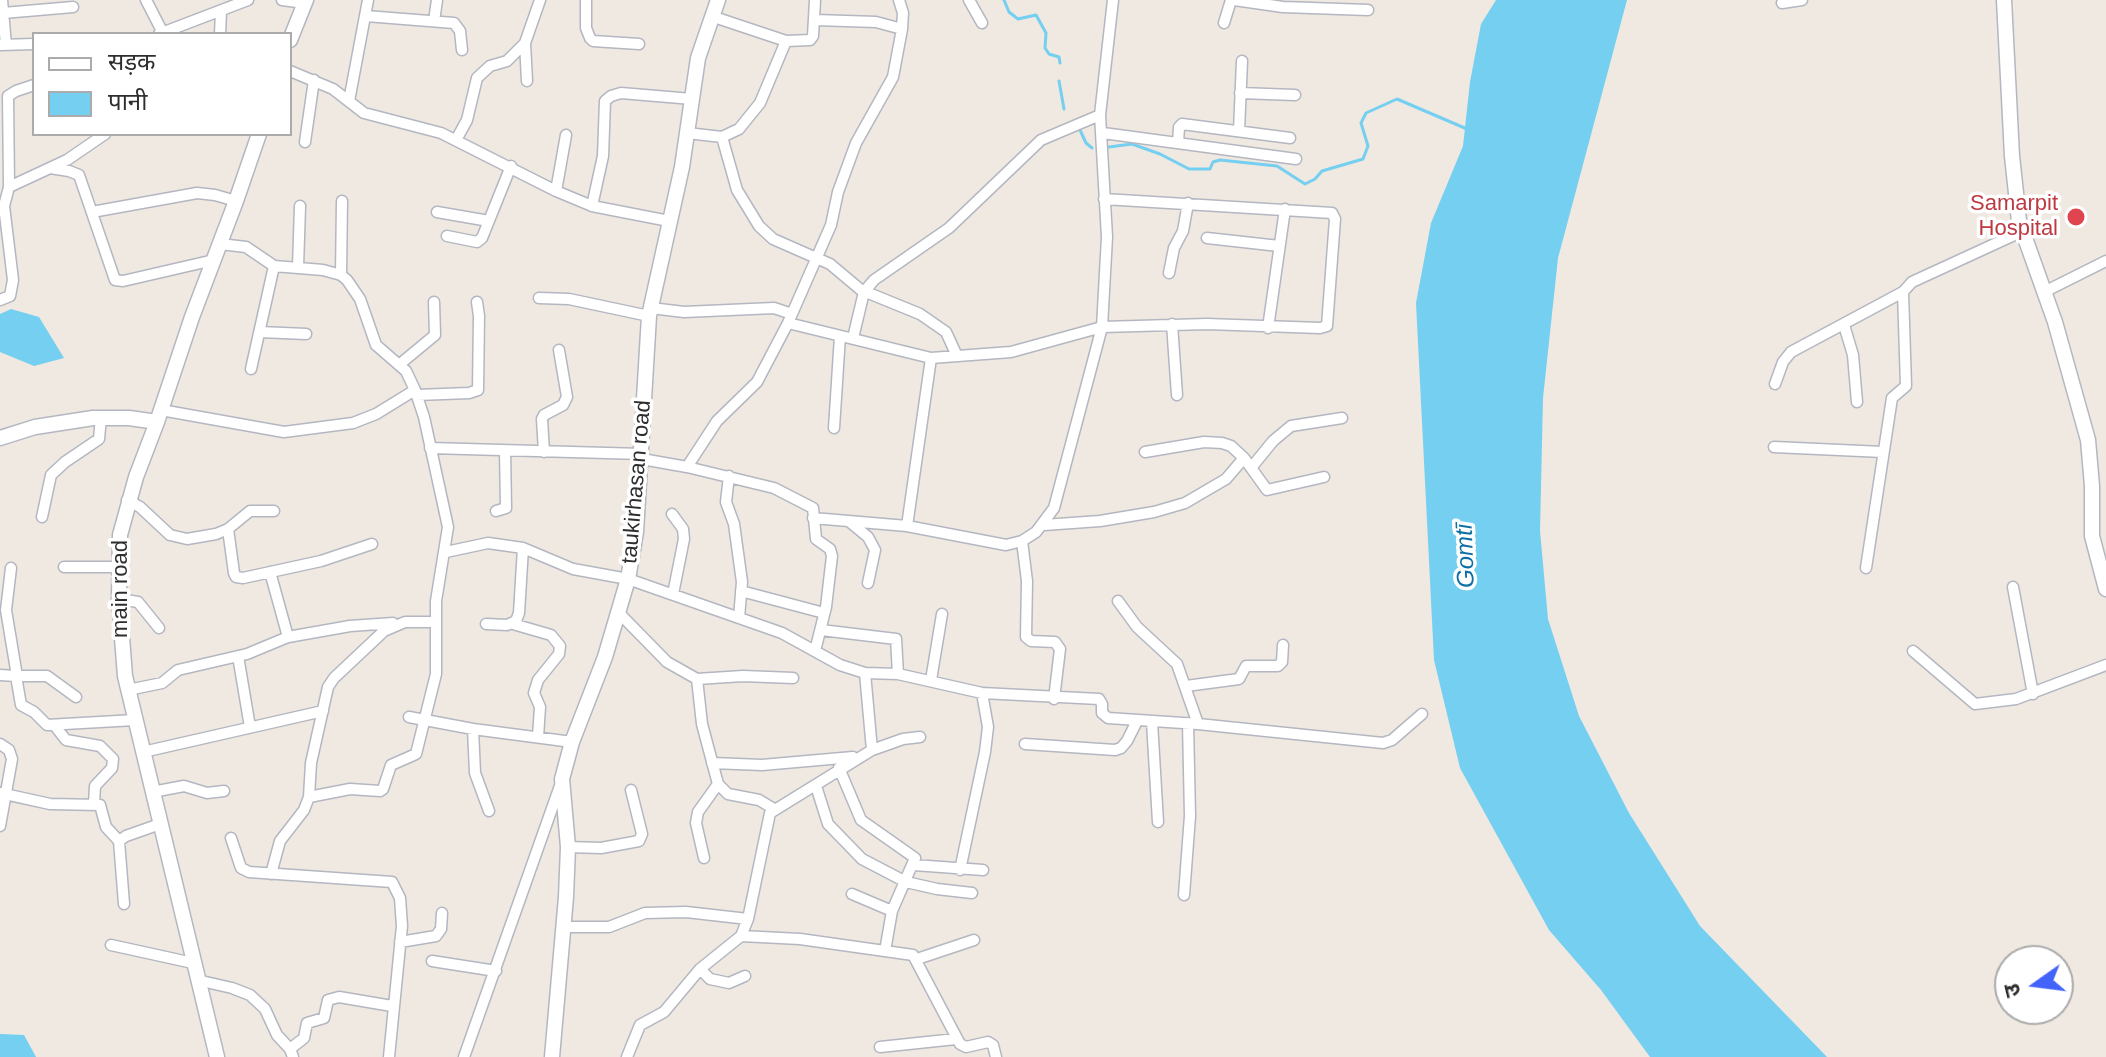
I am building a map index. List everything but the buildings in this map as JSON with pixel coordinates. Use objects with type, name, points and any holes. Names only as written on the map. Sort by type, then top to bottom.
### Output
[{"type":"main road","name":"taukirhasan road","points":[[552,1057],[568,847],[562,779],[628,579],[636,532],[650,312],[687,133],[698,58],[718,0]]},
{"type":"main road","points":[[2004,0],[2012,156],[2019,221],[2059,335],[2088,440],[2092,536],[2106,589]]},
{"type":"main road","points":[[292,35],[305,2]]},
{"type":"main road","name":"main road","points":[[217,1057],[128,690],[121,647],[118,567],[127,500],[258,136]]},
{"type":"main road","points":[[0,438],[35,427],[101,417],[159,416]]},
{"type":"street","points":[[2,0],[3,45],[32,44]]},
{"type":"street","points":[[146,0],[160,32]]},
{"type":"street","points":[[166,32],[248,0]]},
{"type":"street","points":[[282,0],[305,2]]},
{"type":"street","points":[[349,101],[368,0]]},
{"type":"street","points":[[434,21],[437,0]]},
{"type":"street","points":[[527,81],[525,43],[540,0]]},
{"type":"street","points":[[586,0],[586,28],[593,41],[639,44]]},
{"type":"street","points":[[714,17],[786,41],[810,40],[813,36],[815,0]]},
{"type":"street","points":[[687,467],[717,421],[757,382],[818,258],[856,143],[893,77],[902,29],[903,13],[899,0]]},
{"type":"street","points":[[969,0],[982,23]]},
{"type":"street","points":[[813,518],[907,526],[1006,545],[1022,541],[1044,525],[1054,508],[1102,327],[1106,266],[1100,115],[1113,0]]},
{"type":"street","points":[[1224,23],[1232,0],[1283,7],[1368,10]]},
{"type":"street","points":[[1782,3],[1802,0]]},
{"type":"street","points":[[3,13],[73,7]]},
{"type":"street","points":[[220,32],[221,11]]},
{"type":"street","points":[[366,16],[454,23],[462,50]]},
{"type":"street","points":[[815,20],[876,22],[902,29]]},
{"type":"street","points":[[687,133],[722,137],[739,129],[754,114],[786,41]]},
{"type":"street","points":[[456,140],[467,120],[477,78],[490,66],[507,61],[525,43]]},
{"type":"street","points":[[1239,131],[1242,61]]},
{"type":"street","points":[[292,72],[333,89],[364,113],[418,125],[456,140],[592,206],[669,221]]},
{"type":"street","points":[[305,142],[314,80]]},
{"type":"street","points":[[0,300],[10,296],[13,280],[2,206],[9,187],[8,96],[32,86]]},
{"type":"street","points":[[592,206],[603,156],[605,101],[621,93],[692,99]]},
{"type":"street","points":[[1240,93],[1295,95]]},
{"type":"street","points":[[853,338],[860,289],[949,228],[1041,140],[1100,115]]},
{"type":"street","points":[[1178,143],[1182,124],[1290,138]]},
{"type":"street","points":[[1103,133],[1296,159]]},
{"type":"street","points":[[556,191],[566,135]]},
{"type":"street","points":[[9,187],[67,160],[102,136]]},
{"type":"street","points":[[722,137],[737,190],[759,226],[773,239],[830,264],[860,289],[920,314],[946,332],[957,356]]},
{"type":"street","points":[[447,236],[477,242],[511,166]]},
{"type":"street","points":[[50,168],[79,175],[115,280],[123,281],[214,260]]},
{"type":"street","points":[[92,212],[197,193],[236,201]]},
{"type":"street","points":[[539,298],[569,299],[650,312],[774,308],[790,318],[840,336],[931,358],[1011,352],[1102,327],[1172,324],[1268,328],[1327,326],[1334,215],[1329,212],[1104,199]]},
{"type":"street","points":[[309,797],[350,789],[380,791],[391,765],[416,754],[436,674],[436,601],[448,527],[416,393],[406,371],[376,345],[360,299],[341,275],[342,201]]},
{"type":"street","points":[[1169,273],[1172,253],[1183,231],[1188,203]]},
{"type":"street","points":[[298,267],[300,206]]},
{"type":"street","points":[[1268,328],[1285,209]]},
{"type":"street","points":[[437,212],[489,221]]},
{"type":"street","points":[[1775,384],[1783,362],[1791,352],[1903,292],[1912,282],[2023,231]]},
{"type":"street","points":[[1207,238],[1279,246]]},
{"type":"street","points":[[220,244],[246,247],[274,266],[341,275]]},
{"type":"street","points":[[2044,292],[2106,261]]},
{"type":"street","points":[[251,369],[274,266]]},
{"type":"street","points":[[1866,568],[1892,398],[1906,386],[1903,292]]},
{"type":"street","points":[[400,364],[435,335],[434,302]]},
{"type":"street","points":[[159,416],[284,432],[353,423],[416,393],[469,393],[478,390],[480,330],[477,302]]},
{"type":"street","points":[[1172,324],[1177,395]]},
{"type":"street","points":[[1844,325],[1853,355],[1857,402]]},
{"type":"street","points":[[260,332],[306,334]]},
{"type":"street","points":[[834,428],[840,336]]},
{"type":"street","points":[[544,452],[542,419],[563,405],[567,397],[559,350]]},
{"type":"street","points":[[907,526],[931,358]]},
{"type":"street","points":[[42,517],[51,475],[99,439],[101,417]]},
{"type":"street","points":[[1251,468],[1273,441],[1291,426],[1342,418]]},
{"type":"street","points":[[1145,452],[1204,442],[1231,446],[1244,458],[1264,488],[1271,490],[1324,477]]},
{"type":"street","points":[[1774,447],[1883,452]]},
{"type":"street","points":[[430,448],[642,456],[774,488],[797,498],[815,511],[816,539],[830,549],[832,556],[815,651]]},
{"type":"street","points":[[496,511],[506,508],[505,451]]},
{"type":"street","points":[[1044,525],[1100,521],[1185,503],[1226,479],[1244,458]]},
{"type":"street","points":[[729,476],[726,497],[740,556],[739,618]]},
{"type":"street","points":[[127,500],[178,538],[216,534],[228,529],[250,511],[274,511]]},
{"type":"street","points":[[672,514],[683,529],[684,539],[673,594]]},
{"type":"street","points":[[849,522],[868,537],[875,550],[868,583]]},
{"type":"street","points":[[228,529],[236,577],[243,578],[321,561],[372,544]]},
{"type":"street","points":[[1022,541],[1027,581],[1026,637],[1031,641],[1055,642],[1060,649],[1054,699]]},
{"type":"street","points":[[446,552],[488,543],[523,548],[573,569],[628,579],[782,633],[840,665],[865,673],[898,674],[982,693],[1099,699],[1105,717],[1383,743],[1392,740],[1422,714]]},
{"type":"street","points":[[513,624],[519,613],[523,548]]},
{"type":"street","points":[[64,567],[118,567]]},
{"type":"street","points":[[11,568],[6,610],[21,705],[47,725],[135,720]]},
{"type":"street","points":[[270,572],[288,637]]},
{"type":"street","points":[[2013,587],[2033,694]]},
{"type":"street","points":[[741,591],[824,613]]},
{"type":"street","points":[[119,599],[138,602],[159,628]]},
{"type":"street","points":[[1118,601],[1137,627],[1177,664],[1186,686],[1193,723],[1189,859],[1184,895]]},
{"type":"street","points":[[619,613],[667,662],[697,679],[743,676],[793,678]]},
{"type":"street","points":[[931,680],[942,614]]},
{"type":"street","points":[[128,690],[162,683],[178,670],[238,656],[288,637],[350,626],[436,622]]},
{"type":"street","points":[[271,874],[280,841],[304,810],[309,797],[311,763],[328,687],[384,631],[399,623]]},
{"type":"street","points":[[486,624],[513,624],[551,635],[560,646],[559,654],[543,672],[534,693],[540,707],[538,737]]},
{"type":"street","points":[[821,630],[896,639],[898,674]]},
{"type":"street","points":[[1186,686],[1239,679],[1246,666],[1278,666],[1282,662],[1283,645]]},
{"type":"street","points":[[1913,651],[1975,704],[2007,701],[2033,694],[2106,665]]},
{"type":"street","points":[[238,656],[250,727]]},
{"type":"street","points":[[865,673],[872,750]]},
{"type":"street","points":[[0,675],[47,676],[76,697]]},
{"type":"street","points":[[697,679],[702,724],[718,784],[728,794],[759,800],[774,809]]},
{"type":"street","points":[[960,870],[985,752],[988,727],[982,693]]},
{"type":"street","points":[[143,752],[323,711]]},
{"type":"street","points":[[409,717],[572,742]]},
{"type":"street","points":[[1025,744],[1115,750],[1127,741],[1137,721]]},
{"type":"street","points":[[1152,722],[1158,822]]},
{"type":"street","points":[[55,726],[66,740],[100,746],[113,759],[112,768],[95,786],[94,804]]},
{"type":"street","points":[[473,729],[475,773],[489,811]]},
{"type":"street","points":[[627,1057],[640,1025],[664,1012],[700,969],[741,936],[748,919],[768,820],[774,809],[872,750],[903,739],[920,737]]},
{"type":"street","points":[[0,744],[9,750],[12,759],[3,794],[0,826]]},
{"type":"street","points":[[712,763],[762,765],[859,757]]},
{"type":"street","points":[[839,768],[861,820],[913,855],[914,865],[892,911],[885,951]]},
{"type":"street","points":[[464,1057],[562,779]]},
{"type":"street","points":[[704,858],[696,823],[698,812],[718,784]]},
{"type":"street","points":[[152,792],[184,786],[207,793],[224,791]]},
{"type":"street","points":[[816,786],[828,824],[862,859],[906,882],[972,893]]},
{"type":"street","points":[[568,847],[601,848],[639,841],[642,834],[631,790]]},
{"type":"street","points":[[3,794],[50,804],[100,805],[106,827],[119,841],[124,904]]},
{"type":"street","points":[[119,841],[160,824]]},
{"type":"street","points":[[231,838],[244,871],[392,882],[400,898],[402,926],[389,1057]]},
{"type":"street","points":[[914,865],[983,870]]},
{"type":"street","points":[[852,894],[892,911]]},
{"type":"street","points":[[563,927],[609,927],[645,913],[686,912],[748,919]]},
{"type":"street","points":[[400,942],[436,936],[441,929],[442,913]]},
{"type":"street","points":[[741,936],[800,939],[907,953],[917,959],[956,1039],[966,1047],[988,1042],[993,1045],[996,1057]]},
{"type":"street","points":[[917,959],[974,940]]},
{"type":"street","points":[[111,945],[193,963]]},
{"type":"street","points":[[432,961],[496,971]]},
{"type":"street","points":[[700,969],[710,979],[729,983],[745,976]]},
{"type":"street","points":[[197,980],[250,995],[265,1009],[277,1035],[291,1053],[304,1038],[307,1023],[324,1018],[328,1000],[339,997],[392,1006]]},
{"type":"street","points":[[880,1047],[956,1039]]},
{"type":"water","name":"Gomtī","points":[[1496,0],[1627,0],[1558,258],[1543,398],[1540,531],[1548,619],[1579,716],[1629,813],[1700,926],[1827,1057],[1650,1057],[1601,990],[1549,930],[1460,768],[1434,660],[1416,303],[1431,223],[1463,146],[1470,82],[1481,24]]},
{"type":"water","points":[[11,309],[39,317],[64,358],[34,366],[0,352],[0,314]]},
{"type":"water","points":[[0,1034],[24,1035],[36,1057],[0,1057]]},
{"type":"waterway","points":[[1004,0],[1009,12],[1018,19],[1036,15],[1046,33],[1045,48],[1049,54],[1059,57],[1060,63]]},
{"type":"waterway","points":[[1059,81],[1064,109]]},
{"type":"waterway","points":[[1109,147],[1132,144],[1189,169],[1210,169],[1213,162],[1220,160],[1277,166],[1305,184],[1322,171],[1363,159],[1368,146],[1361,123],[1366,113],[1397,99],[1467,129]]},
{"type":"waterway","points":[[1080,130],[1092,148]]},
{"type":"place","name":"Samarpit Hospital","points":[[2076,217]]}]
